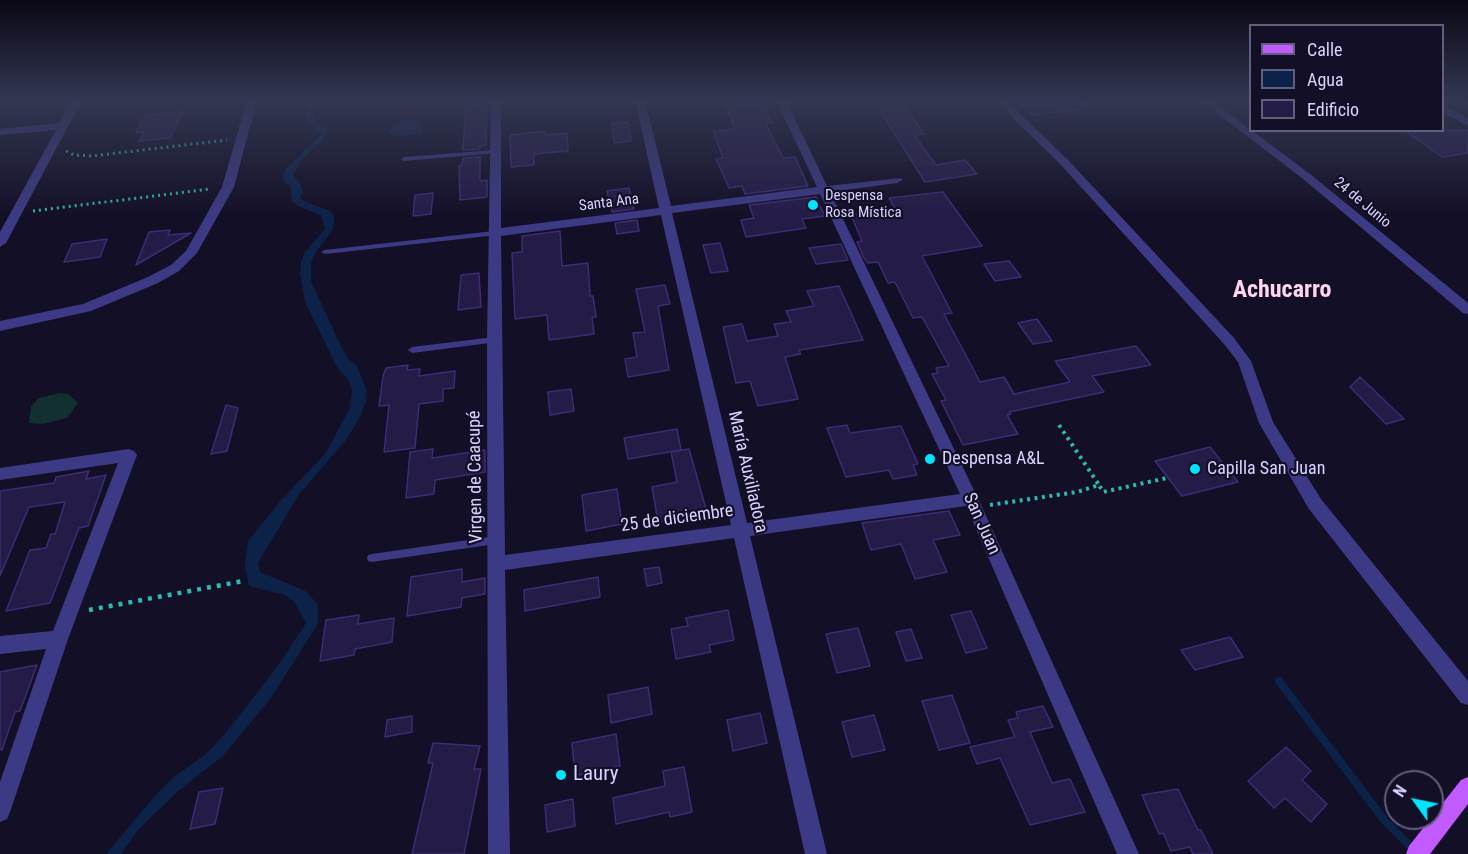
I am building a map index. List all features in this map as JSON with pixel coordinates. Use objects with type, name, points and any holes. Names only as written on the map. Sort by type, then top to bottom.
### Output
[{"type":"main road","points":[[1421,850],[1466,795]]},
{"type":"street","points":[[0,243],[55,140]]},
{"type":"street","points":[[0,326],[86,308],[153,280],[175,268],[191,253],[228,187],[241,140]]},
{"type":"street","name":"Virgen de Caacupé","points":[[495,140],[494,340],[499,854]]},
{"type":"street","name":"María Auxiliadora","points":[[649,140],[816,854]]},
{"type":"street","name":"San Juan","points":[[800,140],[972,503],[1128,854]]},
{"type":"street","points":[[1041,140],[1229,341],[1244,361],[1266,423],[1315,504],[1468,696]]},
{"type":"street","name":"24 de Junio","points":[[1258,140],[1306,176],[1468,310]]},
{"type":"street","name":"Santa Ana","points":[[494,233],[897,180]]},
{"type":"street","points":[[0,215],[14,214]]},
{"type":"street","points":[[0,474],[129,455],[59,639],[0,812]]},
{"type":"street","name":"25 de diciembre","points":[[497,564],[740,530],[972,503]]},
{"type":"street","points":[[0,645],[59,639]]},
{"type":"lane","points":[[404,159],[495,152]]},
{"type":"lane","name":"Santa Ana","points":[[325,252],[494,233]]},
{"type":"lane","points":[[412,351],[494,340]]},
{"type":"lane","points":[[372,558],[496,540]]},
{"type":"path","points":[[55,140],[74,155],[92,156],[227,140]]},
{"type":"path","points":[[14,214],[228,187]]},
{"type":"path","points":[[1059,425],[1103,492],[1167,478]]},
{"type":"path","points":[[972,503],[1077,492],[1099,485]]},
{"type":"path","points":[[70,613],[243,581]]},
{"type":"green space","points":[[60,393],[68,394],[78,403],[67,418],[43,424],[29,423],[31,407],[38,398]]},
{"type":"water","points":[[315,140],[323,140],[307,154],[301,154]]},
{"type":"water","points":[[295,160],[301,161],[293,175],[301,185],[303,193],[300,197],[305,202],[328,210],[333,214],[334,220],[333,229],[311,263],[311,281],[338,340],[348,359],[357,366],[367,391],[366,402],[359,419],[346,440],[300,493],[258,563],[260,572],[306,591],[318,605],[318,624],[270,699],[223,756],[177,792],[138,830],[121,854],[106,854],[155,796],[175,776],[206,754],[224,735],[277,667],[306,623],[294,602],[285,595],[249,586],[245,565],[248,541],[282,499],[325,454],[350,408],[352,390],[348,379],[338,369],[305,302],[300,274],[301,263],[304,253],[325,229],[321,215],[298,206],[292,201],[290,186],[282,179],[285,170]]},
{"type":"building","points":[[464,140],[486,140],[486,145],[480,146],[480,149],[463,150]]},
{"type":"building","points":[[510,140],[567,140],[568,151],[534,154],[534,165],[511,167]]},
{"type":"building","points":[[614,140],[631,141],[614,143]]},
{"type":"building","points":[[716,140],[774,140],[783,158],[795,157],[808,186],[745,194],[742,186],[729,188],[716,159],[723,158]]},
{"type":"building","points":[[898,140],[918,140],[936,165],[965,160],[977,174],[925,182]]},
{"type":"building","points":[[1418,140],[1468,140],[1468,153],[1442,157]]},
{"type":"building","points":[[480,157],[480,181],[487,180],[487,197],[460,200],[459,166],[462,165],[463,158]]},
{"type":"building","points":[[629,188],[634,209],[612,212],[607,191]]},
{"type":"building","points":[[943,192],[982,246],[922,256],[952,313],[944,314],[980,382],[1004,377],[1014,394],[1070,382],[1055,361],[1136,346],[1151,365],[1092,376],[1104,392],[1009,412],[1011,414],[1007,415],[1018,434],[963,445],[941,401],[946,400],[932,374],[938,373],[936,368],[949,366],[922,317],[913,318],[895,282],[888,283],[878,262],[868,263],[864,258],[857,242],[862,241],[851,215],[896,210],[889,198]]},
{"type":"building","points":[[433,193],[431,214],[413,216],[415,195]]},
{"type":"building","points":[[816,197],[825,216],[802,219],[806,228],[746,237],[741,220],[754,218],[749,205]]},
{"type":"building","points":[[637,220],[639,231],[617,234],[615,223]]},
{"type":"building","points":[[170,230],[168,235],[191,233],[136,265],[149,232]]},
{"type":"building","points":[[560,231],[562,266],[588,263],[590,296],[593,296],[596,317],[592,317],[594,334],[549,340],[547,315],[515,319],[512,253],[522,252],[522,236]]},
{"type":"building","points":[[107,239],[100,257],[64,262],[72,244]]},
{"type":"building","points":[[720,243],[728,271],[711,273],[703,245]]},
{"type":"building","points":[[841,244],[848,260],[816,264],[809,248]]},
{"type":"building","points":[[1009,261],[1021,277],[995,281],[984,264]]},
{"type":"building","points":[[479,273],[481,307],[458,310],[461,275]]},
{"type":"building","points":[[665,285],[670,304],[658,306],[669,370],[628,377],[625,359],[637,357],[633,333],[645,332],[636,289]]},
{"type":"building","points":[[839,286],[863,340],[799,350],[801,354],[785,357],[798,399],[758,406],[750,381],[736,383],[723,327],[742,324],[747,341],[778,336],[774,324],[791,322],[786,311],[814,306],[807,291]]},
{"type":"building","points":[[1037,319],[1052,341],[1033,344],[1018,323]]},
{"type":"building","points":[[408,365],[407,370],[420,369],[419,376],[455,371],[454,388],[443,389],[443,401],[419,404],[415,448],[384,452],[389,405],[379,406],[383,376],[386,368]]},
{"type":"building","points":[[1360,377],[1404,419],[1386,424],[1350,387]]},
{"type":"building","points":[[571,389],[574,411],[550,415],[548,392]]},
{"type":"building","points":[[226,405],[238,408],[227,451],[211,454]]},
{"type":"building","points":[[847,425],[850,433],[901,426],[918,464],[913,465],[917,475],[893,479],[889,470],[846,477],[827,428]]},
{"type":"building","points":[[677,429],[681,450],[628,459],[624,438]]},
{"type":"building","name":"Capilla San Juan","points":[[1210,447],[1238,482],[1182,496],[1155,461]]},
{"type":"building","points":[[433,449],[432,458],[485,450],[485,472],[435,480],[434,494],[406,498],[410,452]]},
{"type":"building","points":[[689,449],[706,509],[678,514],[679,519],[658,522],[652,487],[677,482],[671,452]]},
{"type":"building","points":[[89,471],[86,479],[106,475],[88,526],[79,528],[50,603],[6,611],[30,550],[46,548],[51,534],[55,534],[65,502],[29,507],[0,576],[0,491],[54,483],[56,477]]},
{"type":"building","points":[[617,489],[622,524],[586,531],[582,495]]},
{"type":"building","points":[[949,511],[960,535],[933,540],[947,572],[915,579],[901,544],[871,550],[862,523]]},
{"type":"building","points":[[659,567],[662,583],[647,586],[644,569]]},
{"type":"building","points":[[462,569],[462,582],[485,578],[485,594],[462,598],[461,607],[407,616],[411,577]]},
{"type":"building","points":[[598,577],[600,597],[525,611],[524,590]]},
{"type":"building","points":[[728,610],[734,640],[709,645],[711,652],[676,659],[671,629],[688,626],[686,618]]},
{"type":"building","points":[[971,611],[987,648],[966,653],[951,615]]},
{"type":"building","points":[[359,615],[358,624],[394,618],[392,642],[355,649],[354,655],[320,661],[326,620]]},
{"type":"building","points":[[858,628],[870,666],[837,673],[826,634]]},
{"type":"building","points":[[911,629],[922,658],[906,661],[896,632]]},
{"type":"building","points":[[1230,637],[1243,657],[1195,670],[1181,650]]},
{"type":"building","points":[[37,665],[20,711],[15,712],[2,750],[0,749],[0,672]]},
{"type":"building","points":[[648,687],[652,714],[611,723],[608,695]]},
{"type":"building","points":[[952,695],[970,743],[939,750],[922,701]]},
{"type":"building","points":[[1043,706],[1053,727],[1030,732],[1052,783],[1070,779],[1085,812],[1030,825],[1000,758],[977,764],[970,747],[1015,737],[1008,720],[1018,718],[1016,712]]},
{"type":"building","points":[[760,713],[767,743],[733,751],[727,720]]},
{"type":"building","points":[[874,715],[885,750],[852,757],[842,722]]},
{"type":"building","points":[[412,716],[412,732],[385,737],[387,720]]},
{"type":"building","points":[[616,734],[620,766],[575,776],[572,743]]},
{"type":"building","points":[[433,743],[480,746],[474,769],[481,769],[464,854],[412,854],[433,763],[428,763]]},
{"type":"building","points":[[1286,747],[1311,771],[1302,780],[1327,804],[1311,822],[1285,798],[1274,808],[1248,781]]},
{"type":"building","points":[[684,767],[692,812],[670,817],[669,812],[616,824],[613,798],[665,786],[663,771]]},
{"type":"building","points":[[223,788],[215,824],[190,829],[199,792]]},
{"type":"building","points":[[1178,789],[1198,830],[1201,830],[1213,854],[1193,854],[1190,847],[1171,851],[1163,833],[1159,834],[1142,795]]},
{"type":"building","points":[[573,799],[575,826],[547,832],[545,805]]},
{"type":"waterway","points":[[294,165],[310,149]]},
{"type":"waterway","points":[[1279,681],[1385,821],[1418,854]]},
{"type":"place","name":"Despensa Rosa Mística","points":[[813,205]]},
{"type":"place","name":"Despensa A&L","points":[[930,459]]},
{"type":"place","name":"Capilla San Juan","points":[[1195,469]]},
{"type":"place","name":"Laury","points":[[561,775]]},
{"type":"district","name":"Achucarro","points":[[1282,291]]}]
